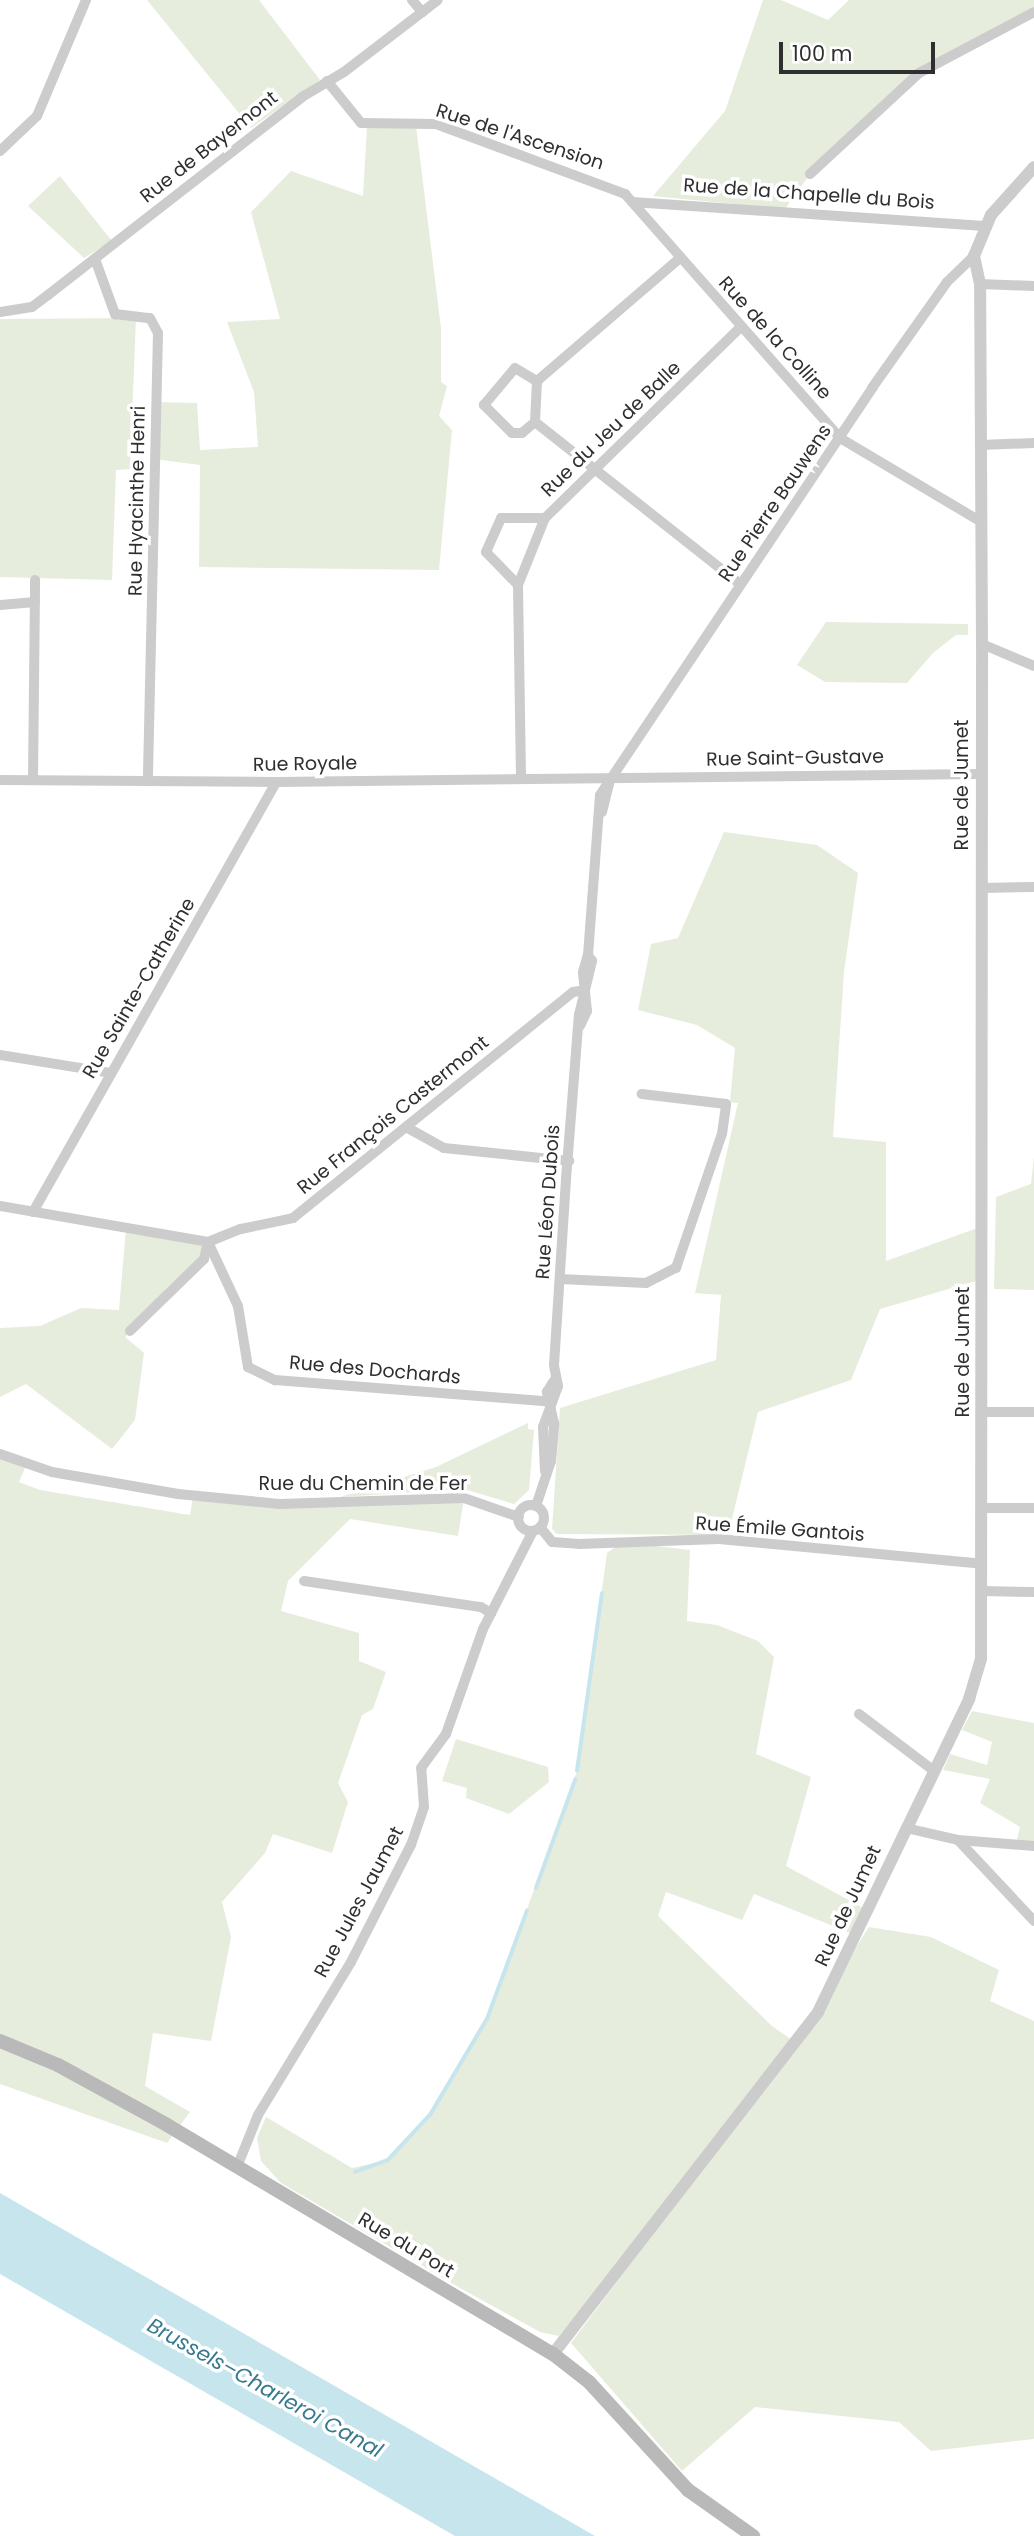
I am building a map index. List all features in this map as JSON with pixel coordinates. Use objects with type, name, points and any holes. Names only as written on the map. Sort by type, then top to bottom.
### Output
[{"type":"main road","name":"Rue du Port","points":[[0,2041],[58,2065],[209,2150],[554,2354],[589,2382],[688,2490],[753,2536]]},
{"type":"street","points":[[0,150],[37,116],[86,0]]},
{"type":"street","points":[[412,0],[422,12]]},
{"type":"street","name":"Rue de Bayemont","points":[[0,312],[32,307],[327,81],[438,0]]},
{"type":"street","points":[[810,174],[919,73],[1034,12]]},
{"type":"street","name":"Rue de l'Ascension","points":[[327,81],[361,123],[436,124],[610,185],[632,202]]},
{"type":"street","points":[[974,256],[984,226],[1034,167]]},
{"type":"street","name":"Rue de la Chapelle du Bois","points":[[632,202],[984,226]]},
{"type":"street","name":"Rue de la Colline","points":[[632,202],[840,438],[980,521]]},
{"type":"street","name":"Rue de Jumet","points":[[554,2354],[818,2012],[977,1676],[982,1591],[982,644],[980,284],[974,256]]},
{"type":"street","name":"Rue Pierre Bauwens","points":[[610,778],[947,282],[974,256]]},
{"type":"street","name":"Rue Hyacinthe Henri","points":[[95,258],[115,314],[150,317],[158,333],[148,781]]},
{"type":"street","points":[[537,381],[515,368],[484,405],[512,433],[522,433],[535,422],[537,381],[680,258]]},
{"type":"street","points":[[980,284],[1034,286]]},
{"type":"street","name":"Rue du Jeu de Balle","points":[[520,777],[518,584],[545,517],[741,327]]},
{"type":"street","points":[[535,422],[740,584]]},
{"type":"street","points":[[980,445],[1034,443]]},
{"type":"street","points":[[518,584],[486,552],[501,518],[545,517]]},
{"type":"street","points":[[33,780],[35,580]]},
{"type":"street","points":[[0,606],[35,602]]},
{"type":"street","points":[[982,644],[1034,666]]},
{"type":"street","name":"Rue Saint-Gustave","points":[[610,778],[981,774]]},
{"type":"street","name":"Rue Royale","points":[[0,780],[276,782],[610,778]]},
{"type":"street","name":"Rue Léon Dubois","points":[[536,1506],[545,1471],[551,1461],[552,1402],[558,1394],[554,1381],[569,1161],[580,1026],[587,1016],[584,961],[589,955],[602,812],[610,778]]},
{"type":"street","name":"Rue Sainte-Catherine","points":[[33,1212],[276,782]]},
{"type":"street","points":[[982,888],[1034,887]]},
{"type":"street","name":"Rue François Castermont","points":[[208,1242],[241,1229],[293,1218],[573,992],[585,990]]},
{"type":"street","points":[[0,1055],[111,1073]]},
{"type":"street","points":[[560,1279],[646,1283],[676,1268],[722,1134],[726,1104],[642,1094]]},
{"type":"street","points":[[406,1127],[444,1147],[569,1161]]},
{"type":"street","points":[[0,1206],[208,1242],[204,1259],[130,1331]]},
{"type":"street","name":"Rue des Dochards","points":[[208,1242],[238,1306],[248,1367],[275,1380],[552,1402]]},
{"type":"street","points":[[982,1412],[1034,1412]]},
{"type":"street","name":"Rue du Chemin de Fer","points":[[0,1454],[52,1472],[178,1494],[280,1504],[464,1498],[519,1517]]},
{"type":"street","points":[[536,1506],[544,1515],[537,1529],[522,1526],[519,1517],[524,1508],[536,1506]]},
{"type":"street","points":[[982,1508],[1034,1508]]},
{"type":"street","name":"Rue Émile Gantois","points":[[537,1529],[552,1542],[579,1544],[719,1539],[982,1564]]},
{"type":"street","name":"Rue Jules Jaumet","points":[[237,2167],[258,2115],[351,1962],[411,1845],[424,1807],[421,1768],[446,1734],[491,1613],[537,1529]]},
{"type":"street","points":[[304,1581],[481,1607],[491,1613]]},
{"type":"street","points":[[982,1591],[1034,1592]]},
{"type":"street","points":[[859,1714],[934,1771]]},
{"type":"street","points":[[906,1828],[958,1840],[1034,1846]]},
{"type":"street","points":[[958,1840],[1034,1921]]},
{"type":"green space","points":[[147,0],[259,0],[320,80],[251,128]]},
{"type":"green space","points":[[763,0],[781,0],[828,20],[849,0],[1034,0],[1034,13],[919,73],[810,174],[785,209],[653,196],[725,111]]},
{"type":"green space","points":[[367,126],[416,126],[441,328],[441,382],[447,386],[439,416],[452,430],[439,570],[199,567],[200,465],[154,459],[156,402],[197,403],[200,450],[258,447],[254,392],[227,322],[280,319],[251,212],[291,171],[363,196]]},
{"type":"green space","points":[[60,176],[112,241],[84,258],[28,206]]},
{"type":"green space","points":[[136,318],[130,469],[116,470],[112,580],[0,577],[0,319]]},
{"type":"green space","points":[[826,622],[968,624],[968,635],[956,635],[933,653],[907,683],[825,682],[797,665]]},
{"type":"green space","points":[[724,832],[817,845],[858,873],[844,972],[833,1137],[886,1142],[886,1261],[983,1226],[983,1279],[880,1309],[851,1380],[758,1412],[728,1535],[557,1534],[552,1529],[560,1408],[716,1360],[721,1295],[695,1293],[738,1103],[730,1102],[735,1048],[697,1025],[638,1010],[651,944],[678,938]]},
{"type":"green space","points":[[1034,1157],[1034,1290],[994,1289],[996,1197],[1031,1184]]},
{"type":"green space","points":[[126,1228],[208,1242],[204,1259],[125,1337],[144,1353],[135,1420],[112,1449],[26,1384],[0,1397],[0,1328],[40,1326],[81,1308],[119,1310]]},
{"type":"green space","points":[[528,1423],[528,1429],[534,1430],[529,1490],[514,1504],[464,1489],[340,1497],[436,1467]]},
{"type":"green space","points":[[0,1456],[27,1463],[19,1482],[40,1490],[190,1515],[193,1496],[247,1504],[464,1498],[458,1536],[350,1519],[288,1581],[281,1611],[359,1633],[359,1661],[386,1672],[373,1709],[362,1715],[338,1783],[348,1802],[332,1853],[273,1834],[265,1853],[222,1902],[231,1937],[211,2041],[153,2033],[145,2086],[190,2112],[167,2143],[0,2084]]},
{"type":"green space","points":[[622,1542],[690,1550],[687,1621],[717,1625],[758,1641],[774,1657],[756,1754],[811,1777],[786,1866],[867,1910],[855,1935],[754,1894],[742,1920],[666,1892],[658,1916],[772,2026],[795,2042],[869,1927],[931,1937],[999,1970],[990,2001],[1034,2021],[1034,2439],[931,2451],[899,2422],[755,2407],[682,2471],[571,2343],[777,2067],[559,2336],[540,2332],[460,2288],[281,2183],[261,2161],[257,2138],[266,2117],[352,2168],[388,2160],[430,2115],[487,2019],[577,1771],[607,1553]]},
{"type":"green space","points":[[972,1711],[1034,1723],[1034,1846],[1017,1839],[1020,1827],[980,1803],[990,1779],[943,1770],[950,1754],[987,1765],[992,1742],[962,1730]]},
{"type":"green space","points":[[456,1739],[548,1767],[549,1782],[509,1814],[466,1798],[467,1788],[442,1781]]},
{"type":"water","name":"Brussels–Charleroi Canal","points":[[0,2193],[595,2536],[455,2536],[0,2274]]},
{"type":"waterway","points":[[577,1771],[602,1594]]},
{"type":"waterway","points":[[536,1888],[575,1780]]},
{"type":"waterway","points":[[355,2172],[388,2160],[430,2115],[487,2019],[527,1911]]}]
